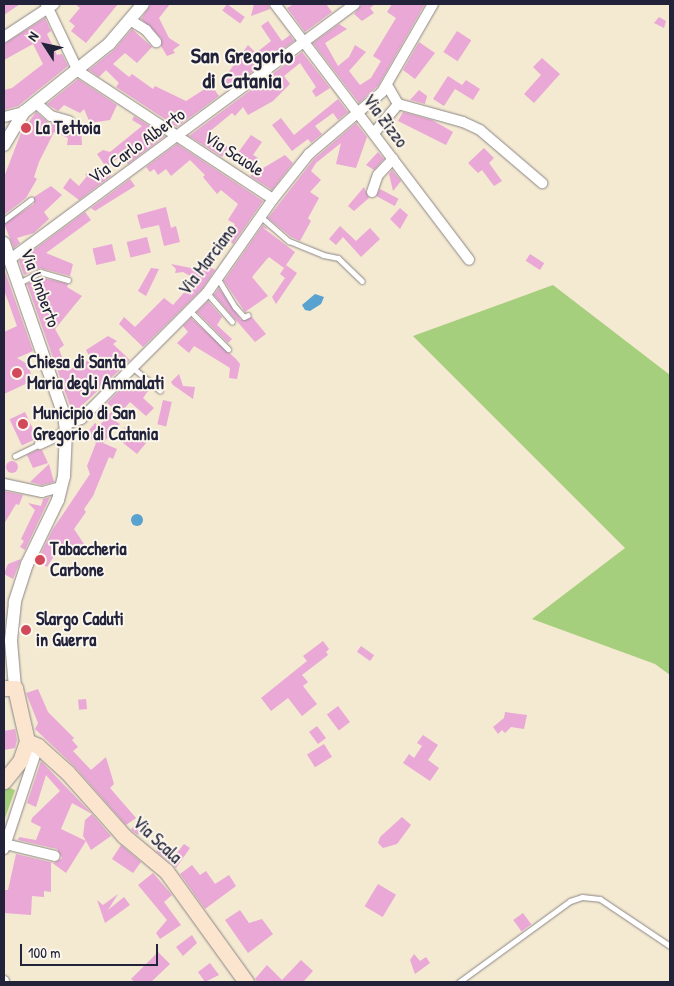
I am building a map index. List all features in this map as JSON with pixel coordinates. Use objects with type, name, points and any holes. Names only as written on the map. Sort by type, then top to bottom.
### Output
[{"type":"main road","points":[[4,781],[33,743],[9,688]]},
{"type":"main road","name":"Via Scala","points":[[33,743],[66,772],[124,836],[166,871],[246,982]]},
{"type":"street","points":[[4,145],[24,112],[78,71],[109,44],[143,4]]},
{"type":"street","name":"Via Zizzo","points":[[275,4],[469,260]]},
{"type":"street","name":"Via Carlo Alberto","points":[[10,260],[355,4]]},
{"type":"street","name":"Via Marciano","points":[[40,444],[70,426],[132,368],[207,293],[273,199],[310,154],[359,114],[388,82],[433,4]]},
{"type":"street","points":[[4,37],[49,5],[78,71]]},
{"type":"street","points":[[130,20],[146,30],[156,42]]},
{"type":"street","name":"Via Scuole","points":[[78,71],[273,199]]},
{"type":"street","points":[[388,82],[401,105],[463,122],[480,130],[542,184]]},
{"type":"street","points":[[36,103],[51,116],[69,121]]},
{"type":"street","points":[[374,133],[401,105]]},
{"type":"street","points":[[4,117],[24,112]]},
{"type":"street","points":[[372,192],[378,175],[393,159]]},
{"type":"street","name":"Via Umberto","points":[[4,243],[70,426]]},
{"type":"street","points":[[9,688],[15,602],[21,579],[61,487],[70,426]]},
{"type":"street","points":[[4,484],[42,492],[61,487]]},
{"type":"street","points":[[33,743],[4,847],[55,856]]},
{"type":"lane","points":[[4,220],[31,200]]},
{"type":"lane","points":[[261,216],[289,241],[323,255],[338,258],[362,281]]},
{"type":"lane","points":[[18,283],[40,272],[68,280]]},
{"type":"lane","points":[[218,279],[235,307],[244,317],[248,315]]},
{"type":"lane","points":[[207,293],[232,322]]},
{"type":"lane","points":[[190,311],[228,349]]},
{"type":"lane","points":[[132,368],[160,391]]},
{"type":"lane","points":[[15,456],[40,444]]},
{"type":"lane","points":[[459,982],[570,901],[582,897],[596,897],[670,946]]},
{"type":"green space","points":[[553,285],[670,375],[670,675],[655,664],[532,619],[625,548],[413,336]]},
{"type":"green space","points":[[7,787],[15,790],[4,821],[4,790]]},
{"type":"water","points":[[315,294],[324,297],[321,304],[310,311],[305,310],[302,305]]},
{"type":"water","points":[[137,514],[143,520],[137,526],[131,520]]},
{"type":"building","points":[[4,4],[20,4],[4,15]]},
{"type":"building","points":[[75,4],[118,4],[86,43],[71,31],[75,26],[69,21],[80,8]]},
{"type":"building","points":[[151,4],[170,4],[159,18],[169,38],[180,45],[173,50],[175,53],[167,56],[161,46],[161,38],[141,19]]},
{"type":"building","points":[[227,4],[245,17],[240,23],[222,10]]},
{"type":"building","points":[[254,4],[268,4],[270,9],[251,16]]},
{"type":"building","points":[[294,4],[326,4],[332,12],[305,32],[287,8]]},
{"type":"building","points":[[362,4],[375,4],[370,8],[374,13],[362,21],[354,14]]},
{"type":"building","points":[[392,4],[425,4],[378,86],[359,103],[313,43],[339,24],[347,29],[325,43],[338,66],[349,57],[355,45],[366,52],[349,71],[360,85],[371,78],[381,61],[373,56],[396,18],[387,12]]},
{"type":"building","points":[[659,17],[666,21],[664,28],[654,23]]},
{"type":"building","points":[[45,18],[51,31],[47,34],[57,55],[62,54],[68,66],[18,106],[4,110],[4,90],[12,88],[43,64],[33,44],[4,60],[4,44]]},
{"type":"building","points":[[268,21],[282,41],[290,35],[294,41],[230,88],[223,80],[248,45],[256,53],[271,41],[261,26]]},
{"type":"building","points":[[132,29],[152,47],[137,63],[125,53],[113,64],[129,77],[132,74],[153,89],[155,86],[186,101],[211,85],[219,96],[177,127],[116,87],[119,83],[106,70],[99,77],[89,70],[114,50]]},
{"type":"building","points":[[457,31],[471,40],[458,61],[443,52]]},
{"type":"building","points":[[419,42],[435,53],[415,79],[403,70]]},
{"type":"building","points":[[302,52],[330,88],[316,97],[312,91],[316,87],[300,63],[284,76],[290,84],[273,101],[248,115],[243,107],[235,116],[232,113],[209,132],[228,147],[222,157],[189,136]]},
{"type":"building","points":[[542,58],[560,74],[534,103],[524,94],[541,75],[533,67]]},
{"type":"building","points":[[448,76],[462,85],[466,80],[480,89],[473,100],[455,89],[444,106],[433,99]]},
{"type":"building","points":[[78,79],[117,105],[110,120],[90,123],[84,109],[80,113],[64,105],[58,111],[47,104]]},
{"type":"building","points":[[419,90],[427,96],[425,104],[410,100]]},
{"type":"building","points":[[338,99],[348,112],[338,120],[333,113],[315,126],[322,134],[311,143],[308,139],[292,151],[272,125],[281,118],[294,135]]},
{"type":"building","points":[[36,112],[49,123],[81,129],[82,145],[67,145],[68,138],[54,132],[39,162],[34,177],[37,179],[26,198],[4,215],[4,177],[21,133]]},
{"type":"building","points":[[403,112],[432,120],[453,132],[446,145],[398,121]]},
{"type":"building","points":[[134,116],[165,136],[128,164],[121,156],[106,167],[97,154],[103,150],[110,152],[142,126],[132,120]]},
{"type":"building","points":[[356,123],[367,137],[356,168],[336,164],[341,143],[316,163],[311,171],[321,180],[310,192],[319,198],[308,218],[311,221],[300,241],[291,237],[268,218],[314,159]]},
{"type":"building","points":[[251,135],[262,142],[253,155],[258,158],[253,165],[237,154]]},
{"type":"building","points":[[177,144],[263,201],[233,244],[226,238],[235,224],[228,220],[238,204],[221,190],[217,194],[203,177],[205,175],[190,160],[171,176],[166,169],[158,175],[154,169],[150,172],[146,167]]},
{"type":"building","points":[[484,148],[494,158],[489,163],[502,181],[494,186],[482,170],[478,173],[468,163]]},
{"type":"building","points":[[378,152],[384,159],[374,170],[366,165]]},
{"type":"building","points":[[285,155],[293,163],[272,190],[250,176]]},
{"type":"building","points":[[106,170],[111,176],[79,200],[63,188],[70,178],[79,186],[87,176],[85,174]]},
{"type":"building","points":[[392,170],[401,181],[393,191],[389,174]]},
{"type":"building","points":[[130,179],[135,186],[95,211],[91,208]]},
{"type":"building","points":[[51,186],[62,195],[44,212],[49,219],[34,233],[17,238],[20,243],[14,248],[4,224],[34,204],[34,197]]},
{"type":"building","points":[[364,187],[369,198],[354,211],[348,206]]},
{"type":"building","points":[[380,189],[399,199],[395,206],[376,196]]},
{"type":"building","points":[[166,207],[171,228],[176,226],[180,242],[164,246],[159,225],[141,229],[137,215]]},
{"type":"building","points":[[400,208],[408,215],[400,229],[390,219]]},
{"type":"building","points":[[85,212],[91,220],[46,253],[73,264],[70,276],[40,268],[24,275],[19,261]]},
{"type":"building","points":[[263,225],[269,230],[262,227],[295,252],[284,268],[269,257],[252,277],[268,296],[245,312],[224,281]]},
{"type":"building","points":[[340,226],[356,241],[370,228],[380,239],[361,257],[343,237],[336,245],[329,239]]},
{"type":"building","points":[[147,237],[151,253],[130,258],[127,242]]},
{"type":"building","points":[[112,244],[116,261],[96,265],[93,248]]},
{"type":"building","points":[[530,254],[544,263],[540,270],[526,261]]},
{"type":"building","points":[[171,264],[206,271],[209,266],[215,270],[202,289],[143,347],[119,324],[124,317],[135,327],[164,298],[173,305],[196,279],[183,272],[175,273],[176,269]]},
{"type":"building","points":[[286,265],[297,273],[276,304],[272,297],[285,278],[280,274]]},
{"type":"building","points":[[151,268],[159,269],[146,296],[138,291]]},
{"type":"building","points":[[4,269],[33,351],[17,358],[29,365],[32,381],[4,394],[4,332],[17,326],[4,290]]},
{"type":"building","points":[[40,277],[68,284],[67,287],[82,296],[55,329],[64,345],[59,349],[67,371],[91,359],[86,350],[108,336],[117,341],[113,344],[130,360],[73,414],[27,284]]},
{"type":"building","points":[[219,288],[241,320],[252,317],[266,334],[255,342],[214,295]]},
{"type":"building","points":[[208,301],[222,317],[217,325],[232,339],[228,343],[197,312]]},
{"type":"building","points":[[191,318],[240,364],[237,379],[229,378],[230,368],[194,346],[189,353],[177,343],[188,332],[183,326]]},
{"type":"building","points":[[179,374],[183,386],[195,387],[193,399],[171,382]]},
{"type":"building","points":[[132,378],[135,382],[138,378],[150,388],[143,398],[154,408],[146,416],[130,402],[114,420],[120,424],[103,443],[117,449],[113,459],[109,457],[93,496],[84,509],[86,512],[74,529],[86,547],[77,554],[70,545],[64,549],[60,547],[47,567],[37,561],[53,529],[90,474],[87,466],[96,443],[86,434],[95,423],[99,426],[114,409],[107,403]]},
{"type":"building","points":[[163,400],[172,402],[166,426],[157,424]]},
{"type":"building","name":"Municipio di San Gregorio di Catania","points":[[25,412],[37,438],[22,445],[10,419]]},
{"type":"building","points":[[124,427],[146,443],[137,454],[122,442]]},
{"type":"building","points":[[37,450],[42,450],[48,463],[33,468],[27,455]]},
{"type":"building","points":[[10,461],[14,461],[18,467],[14,473],[10,473],[6,469],[6,465]]},
{"type":"building","points":[[49,464],[54,482],[42,485],[30,482]]},
{"type":"building","points":[[4,491],[28,496],[23,495],[19,505],[16,504],[4,524]]},
{"type":"building","points":[[50,497],[25,550],[20,547],[24,541],[21,539],[35,510],[28,503],[41,506],[43,499]]},
{"type":"building","points":[[21,559],[13,579],[4,574],[8,564]]},
{"type":"building","points":[[323,641],[329,649],[326,652],[328,655],[302,675],[308,682],[303,686],[317,704],[302,716],[288,698],[271,711],[261,698],[307,661],[303,656]]},
{"type":"building","points":[[361,646],[374,655],[370,661],[357,652]]},
{"type":"building","points":[[38,689],[48,712],[74,738],[72,740],[78,747],[73,751],[91,770],[106,757],[114,784],[110,788],[136,818],[126,825],[74,766],[35,729],[38,723],[26,693]]},
{"type":"building","points":[[86,699],[87,709],[79,710],[78,700]]},
{"type":"building","points":[[338,706],[350,722],[339,730],[327,714]]},
{"type":"building","points":[[505,712],[527,715],[524,729],[511,727],[505,733],[502,730],[498,734],[493,727],[504,718]]},
{"type":"building","points":[[317,726],[326,738],[318,744],[309,732]]},
{"type":"building","points":[[15,729],[17,740],[15,748],[4,750],[4,731]]},
{"type":"building","points":[[423,735],[438,745],[428,760],[439,768],[430,781],[403,763],[409,754],[414,758],[422,746],[417,743]]},
{"type":"building","points":[[324,744],[332,757],[315,767],[307,755]]},
{"type":"building","points":[[41,761],[92,814],[72,803],[61,829],[86,841],[66,873],[52,862],[54,863],[62,858],[57,849],[18,840],[19,837],[36,840],[41,827],[31,822],[32,818],[60,791],[46,775],[36,807],[27,803]]},
{"type":"building","points":[[92,814],[111,836],[91,850],[83,836],[85,820]]},
{"type":"building","points":[[402,817],[411,825],[397,844],[383,848],[378,843],[380,837]]},
{"type":"building","points":[[138,820],[144,827],[138,835],[131,830]]},
{"type":"building","points":[[161,844],[176,854],[184,844],[190,848],[176,868],[156,851]]},
{"type":"building","points":[[121,845],[141,862],[133,873],[112,859]]},
{"type":"building","points":[[16,854],[51,862],[51,892],[44,891],[44,897],[32,896],[31,915],[4,913],[4,890],[8,890]]},
{"type":"building","points":[[192,865],[200,875],[206,871],[215,884],[229,875],[236,886],[205,909],[180,874]]},
{"type":"building","points":[[153,873],[172,895],[164,902],[181,925],[160,939],[156,933],[167,920],[138,885]]},
{"type":"building","points":[[378,884],[396,895],[383,917],[365,906]]},
{"type":"building","points":[[118,894],[108,910],[124,897],[130,905],[105,923],[97,900],[103,905]]},
{"type":"building","points":[[240,910],[249,923],[262,919],[273,934],[248,953],[225,920]]},
{"type":"building","points":[[523,913],[531,924],[522,931],[513,920]]},
{"type":"building","points":[[192,935],[197,943],[183,956],[176,947]]},
{"type":"building","points":[[158,952],[170,964],[151,982],[135,982],[131,979]]},
{"type":"building","points":[[414,954],[420,961],[426,957],[430,963],[415,974],[410,960]]},
{"type":"building","points":[[301,960],[313,971],[303,982],[258,982],[255,979],[267,965],[282,980]]},
{"type":"building","points":[[210,963],[219,975],[205,982],[198,972]]},
{"type":"place","name":"La Tettoia","points":[[26,128]]},
{"type":"place","name":"Chiesa di Santa Maria degli Ammalati","points":[[17,373]]},
{"type":"place","name":"Municipio di San Gregorio di Catania","points":[[23,424]]},
{"type":"place","name":"Tabaccheria Carbone","points":[[40,560]]},
{"type":"place","name":"Slargo Caduti in Guerra","points":[[26,630]]},
{"type":"district","name":"San Gregorio di Catania","points":[[242,68]]}]
